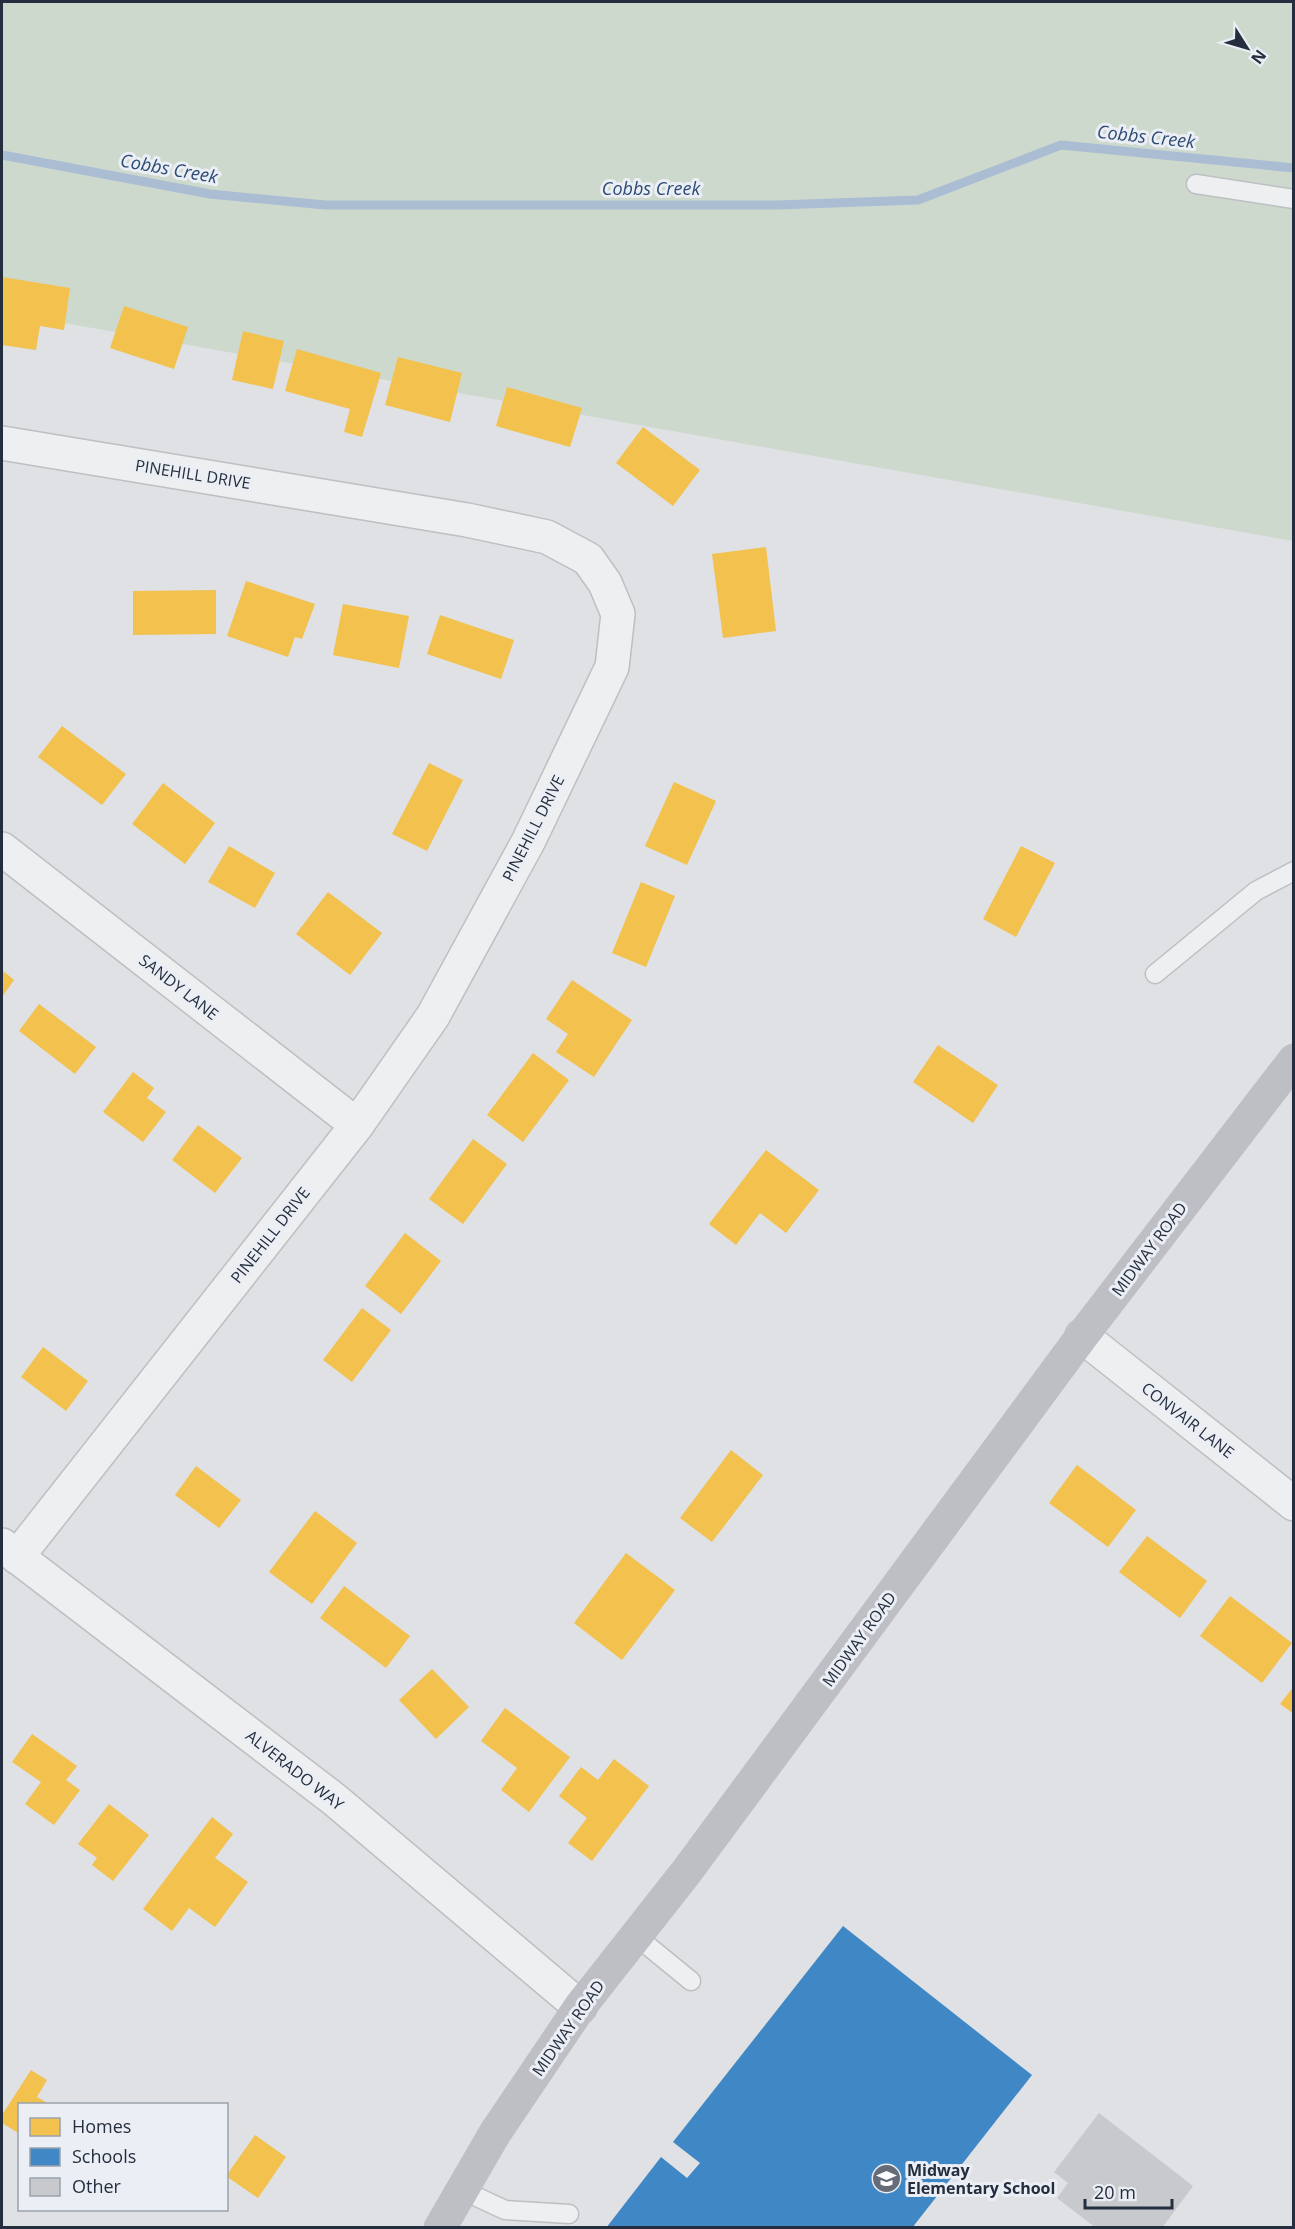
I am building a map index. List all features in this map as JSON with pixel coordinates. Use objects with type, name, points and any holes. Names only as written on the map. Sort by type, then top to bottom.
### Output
[{"type":"street","name":"PINEHILL DRIVE","points":[[2,443],[467,520],[548,537],[588,558],[605,583],[618,614],[612,667],[529,840],[433,1016],[357,1125],[9,1551]]},
{"type":"street","name":"SANDY LANE","points":[[2,849],[357,1125]]},
{"type":"street","name":"MIDWAY ROAD","points":[[440,2228],[495,2133],[580,2007],[687,1871],[1082,1336],[1293,1060]]},
{"type":"street","name":"CONVAIR LANE","points":[[1082,1336],[1293,1504]]},
{"type":"street","name":"ALVERADO WAY","points":[[9,1551],[335,1800],[580,2007]]},
{"type":"lane","points":[[1196,184],[1293,199]]},
{"type":"lane","points":[[1155,974],[1256,891],[1293,871]]},
{"type":"lane","points":[[636,1936],[691,1981]]},
{"type":"lane","points":[[462,2190],[505,2210],[568,2214]]},
{"type":"shaded area","points":[[2,2],[1293,2],[1293,541],[2,312]]},
{"type":"building: Homes","points":[[2,277],[70,288],[64,330],[40,326],[36,350],[2,345]]},
{"type":"building: Homes","points":[[124,306],[188,327],[174,369],[110,348]]},
{"type":"building: Homes","points":[[243,331],[284,341],[273,389],[232,380]]},
{"type":"building: Homes","points":[[297,349],[381,373],[362,437],[344,432],[350,409],[285,391]]},
{"type":"building: Homes","points":[[398,357],[462,373],[450,422],[385,405]]},
{"type":"building: Homes","points":[[507,387],[582,408],[570,447],[496,426]]},
{"type":"building: Homes","points":[[643,427],[700,470],[673,506],[616,463]]},
{"type":"building: Homes","points":[[766,547],[776,631],[723,638],[712,554]]},
{"type":"building: Homes","points":[[246,581],[315,604],[302,639],[295,637],[288,657],[227,636]]},
{"type":"building: Homes","points":[[216,590],[216,634],[133,635],[133,591]]},
{"type":"building: Homes","points":[[343,604],[409,616],[399,668],[333,655]]},
{"type":"building: Homes","points":[[440,615],[514,640],[501,679],[427,654]]},
{"type":"building: Homes","points":[[62,726],[126,774],[102,805],[38,757]]},
{"type":"building: Homes","points":[[429,763],[463,780],[427,851],[392,834]]},
{"type":"building: Homes","points":[[674,782],[716,801],[687,865],[645,846]]},
{"type":"building: Homes","points":[[163,783],[215,823],[185,864],[132,824]]},
{"type":"building: Homes","points":[[229,846],[275,873],[255,908],[208,882]]},
{"type":"building: Homes","points":[[1021,846],[1055,863],[1016,937],[983,919]]},
{"type":"building: Homes","points":[[641,882],[675,896],[646,967],[612,953]]},
{"type":"building: Homes","points":[[328,892],[382,933],[350,975],[296,934]]},
{"type":"building: Homes","points":[[2,970],[14,980],[2,997]]},
{"type":"building: Homes","points":[[572,980],[632,1020],[594,1077],[556,1052],[568,1034],[546,1019]]},
{"type":"building: Homes","points":[[39,1004],[96,1047],[75,1074],[19,1031]]},
{"type":"building: Homes","points":[[938,1045],[998,1085],[973,1123],[913,1082]]},
{"type":"building: Homes","points":[[533,1053],[569,1080],[523,1142],[487,1115]]},
{"type":"building: Homes","points":[[133,1072],[154,1088],[147,1098],[166,1112],[143,1142],[103,1112]]},
{"type":"building: Homes","points":[[198,1125],[242,1158],[215,1193],[172,1160]]},
{"type":"building: Homes","points":[[473,1139],[507,1164],[463,1224],[429,1199]]},
{"type":"building: Homes","points":[[766,1150],[819,1190],[786,1233],[760,1213],[736,1245],[709,1224]]},
{"type":"building: Homes","points":[[405,1233],[441,1261],[401,1314],[365,1286]]},
{"type":"building: Homes","points":[[362,1308],[391,1330],[352,1382],[323,1360]]},
{"type":"building: Homes","points":[[43,1347],[88,1381],[66,1411],[21,1377]]},
{"type":"building: Homes","points":[[731,1450],[763,1475],[712,1542],[680,1518]]},
{"type":"building: Homes","points":[[1077,1465],[1136,1510],[1108,1547],[1049,1503]]},
{"type":"building: Homes","points":[[196,1466],[241,1500],[219,1528],[175,1495]]},
{"type":"building: Homes","points":[[315,1511],[357,1543],[312,1604],[269,1572]]},
{"type":"building: Homes","points":[[1147,1536],[1207,1581],[1180,1618],[1119,1572]]},
{"type":"building: Homes","points":[[626,1553],[675,1590],[622,1660],[574,1623]]},
{"type":"building: Homes","points":[[344,1586],[410,1636],[386,1668],[320,1618]]},
{"type":"building: Homes","points":[[1230,1596],[1292,1643],[1262,1683],[1200,1636]]},
{"type":"building: Homes","points":[[432,1669],[469,1707],[436,1739],[399,1700]]},
{"type":"building: Homes","points":[[1294,1686],[1294,1714],[1280,1704]]},
{"type":"building: Homes","points":[[505,1708],[570,1757],[529,1812],[501,1790],[517,1768],[481,1741]]},
{"type":"building: Homes","points":[[32,1734],[77,1766],[66,1780],[80,1790],[54,1825],[25,1804],[41,1782],[12,1762]]},
{"type":"building: Homes","points":[[614,1759],[649,1786],[592,1861],[568,1843],[587,1818],[559,1796],[581,1767],[598,1780]]},
{"type":"building: Homes","points":[[109,1804],[149,1835],[113,1881],[92,1865],[97,1858],[78,1844]]},
{"type":"building: Homes","points":[[212,1817],[233,1834],[215,1858],[248,1882],[215,1927],[189,1908],[172,1931],[143,1909]]},
{"type":"building: Homes","points":[[31,2070],[47,2080],[37,2097],[47,2103],[18,2103],[18,2133],[2,2123],[2,2115]]},
{"type":"building: Homes","points":[[255,2135],[286,2157],[258,2198],[228,2177],[228,2173]]},
{"type":"building: Schools","points":[[843,1926],[1032,2075],[912,2228],[606,2228],[661,2157],[687,2178],[700,2163],[673,2142]]},
{"type":"building: Other","points":[[1099,2113],[1193,2186],[1162,2228],[1096,2228],[1057,2198],[1068,2183],[1054,2172]]},
{"type":"waterway","name":"Cobbs Creek","points":[[2,155],[210,194],[325,205],[777,205],[918,200],[1061,145],[1294,168]]},
{"type":"place","name":"Midway Elementary School","points":[[886,2179]]}]
